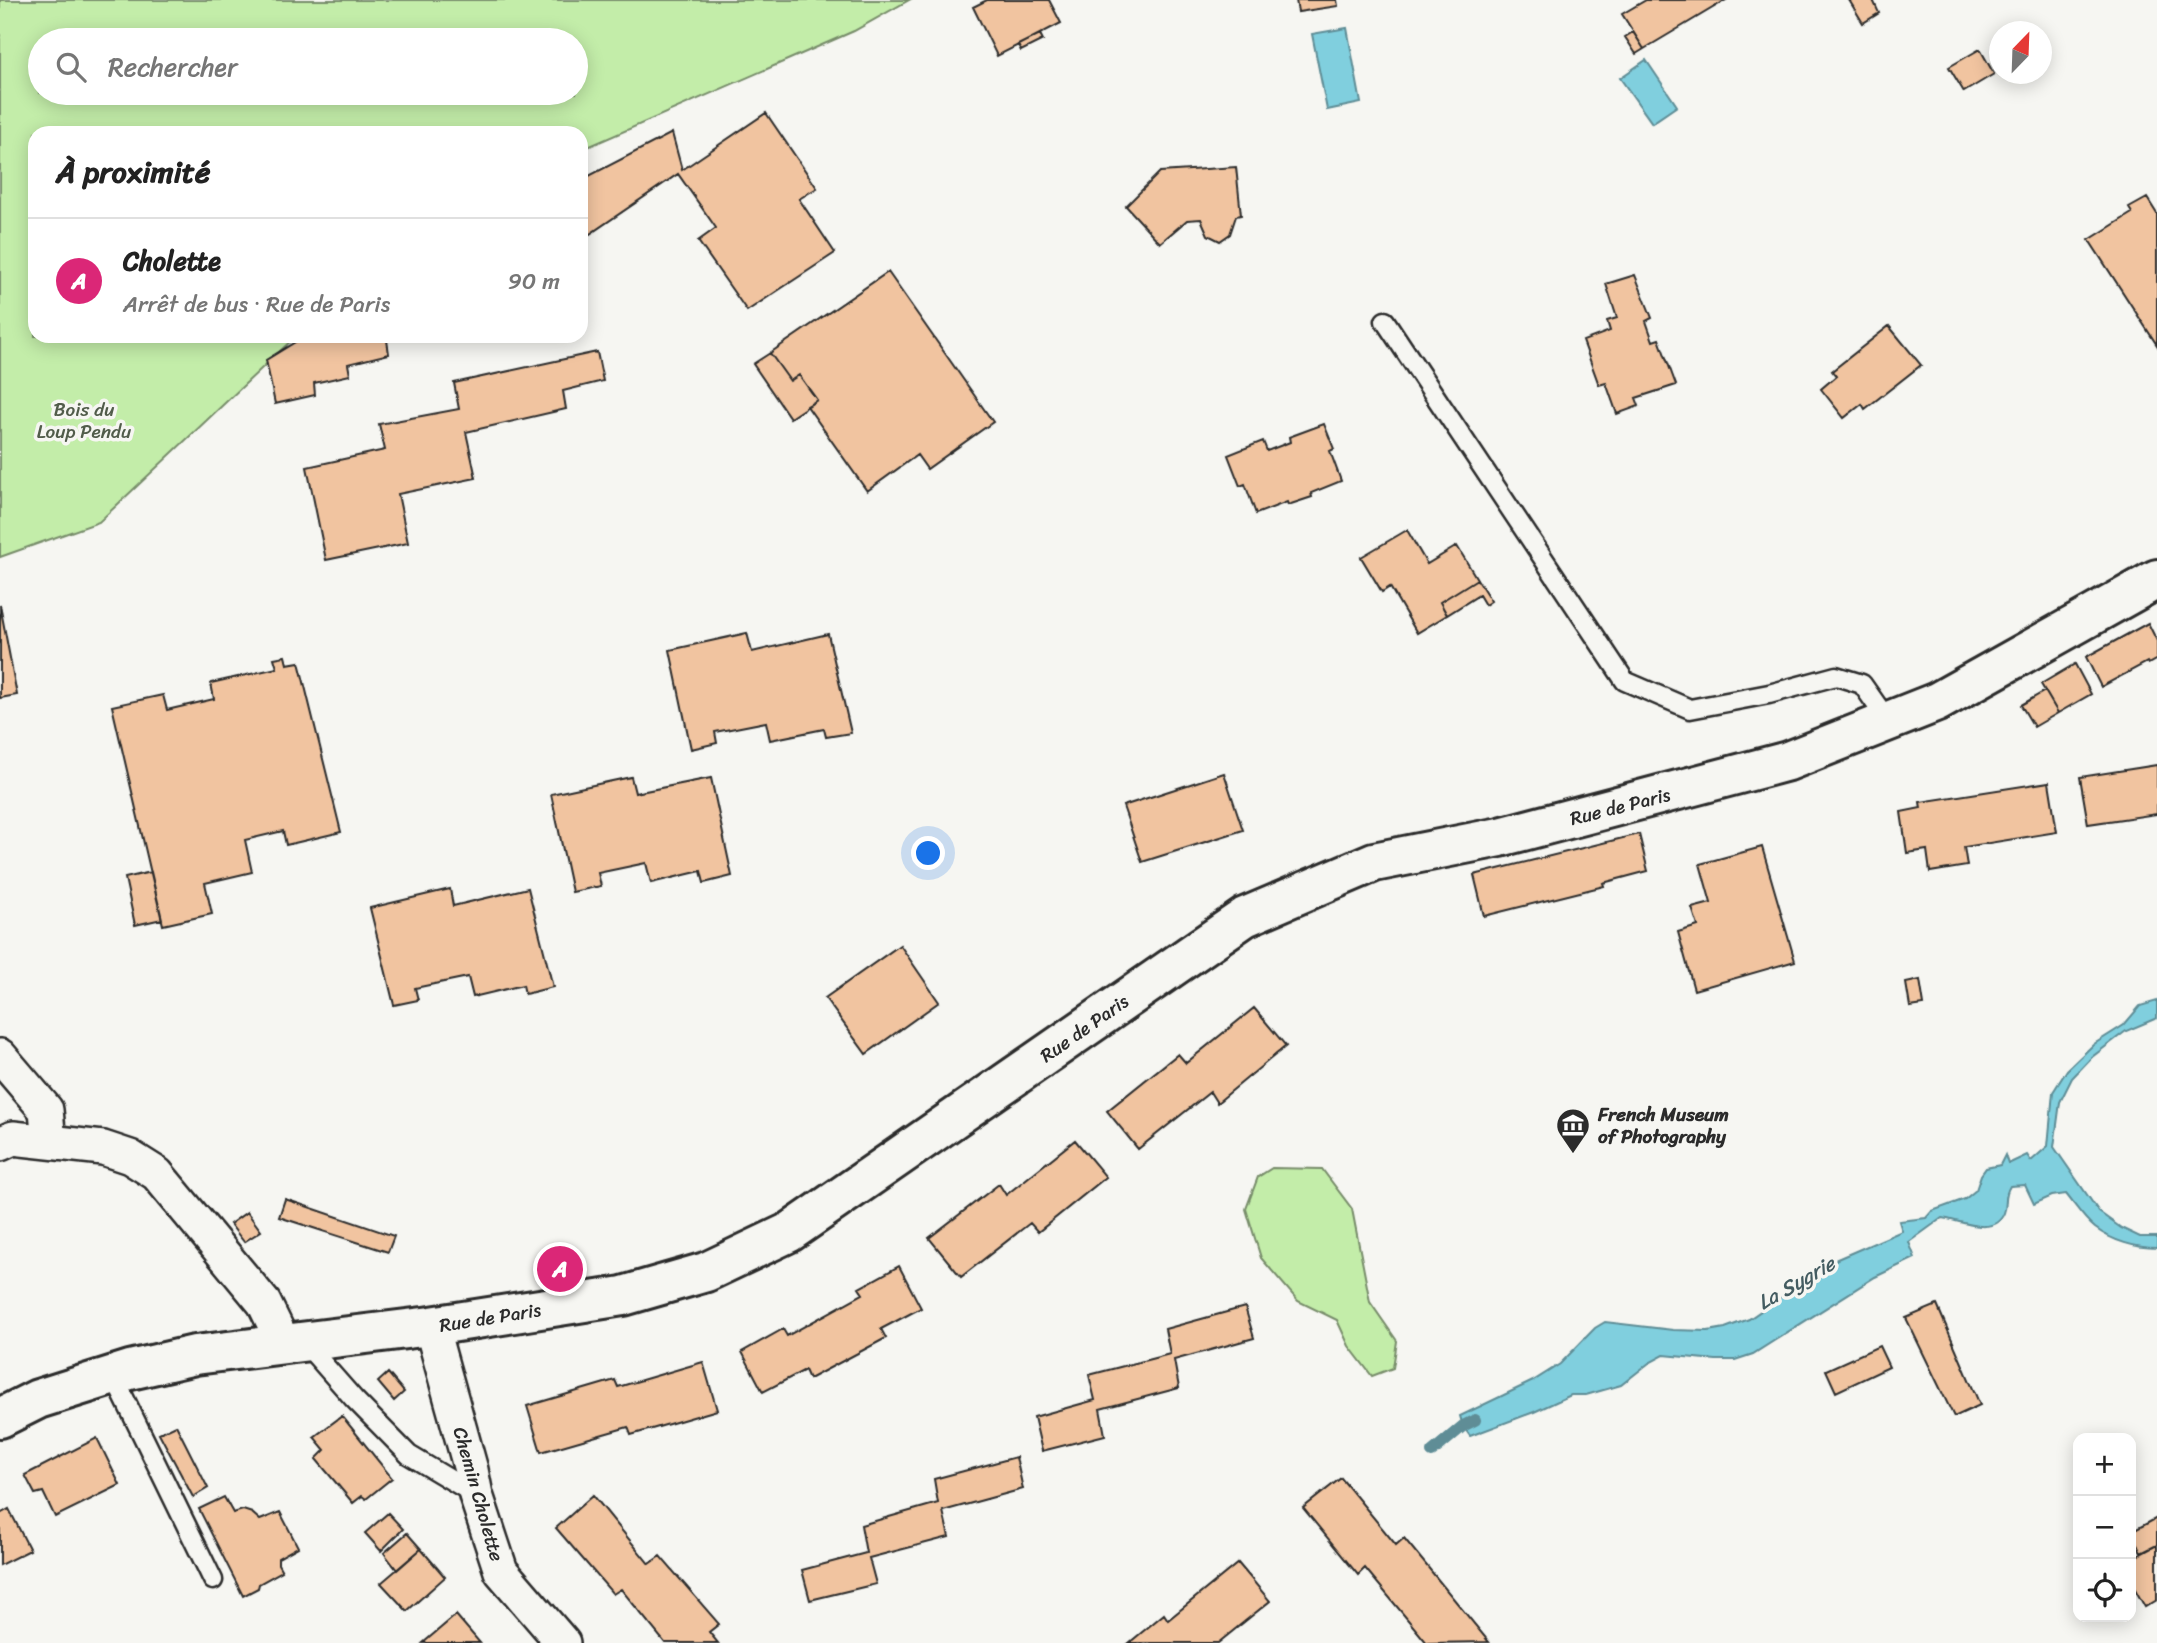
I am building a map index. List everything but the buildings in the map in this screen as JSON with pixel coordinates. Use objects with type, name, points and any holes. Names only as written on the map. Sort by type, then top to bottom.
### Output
[{"type":"street","name":"Rue de Paris","points":[[0,1418],[38,1399],[113,1375],[195,1355],[431,1326],[623,1296],[706,1272],[790,1232],[1245,917],[1374,862],[1500,837],[1788,761],[1937,702],[2157,579]]},
{"type":"street","points":[[0,1056],[46,1110],[49,1142]]},
{"type":"street","points":[[0,1144],[13,1138],[103,1148],[130,1157],[157,1174],[264,1303],[293,1343]]},
{"type":"street","name":"Chemin Cholette","points":[[431,1326],[476,1495],[500,1571],[563,1643]]},
{"type":"lane","points":[[1385,321],[1625,681],[1690,709],[1769,694],[1836,677],[1862,684],[1888,721]]},
{"type":"lane","points":[[293,1343],[409,1455],[476,1495]]},
{"type":"lane","points":[[113,1375],[213,1580]]},
{"type":"green space","name":"Bois du Loup Pendu","points":[[0,0],[909,0],[854,31],[588,147],[588,126],[28,126],[28,343],[289,343],[99,522],[0,557]]},
{"type":"green space","points":[[1272,1168],[1322,1169],[1352,1209],[1370,1302],[1397,1341],[1393,1368],[1372,1376],[1349,1346],[1337,1320],[1298,1301],[1261,1258],[1246,1209],[1258,1177]]},
{"type":"water","points":[[1347,28],[1361,103],[1327,110],[1312,34]]},
{"type":"water","points":[[1646,60],[1677,106],[1652,123],[1620,78]]},
{"type":"water","points":[[2157,1001],[2157,1018],[2126,1031],[2092,1057],[2072,1078],[2060,1102],[2054,1147],[2099,1212],[2121,1228],[2140,1237],[2157,1237],[2157,1248],[2124,1243],[2102,1233],[2087,1220],[2066,1194],[2052,1196],[2034,1204],[2025,1185],[2010,1186],[2004,1213],[1992,1225],[1976,1226],[1942,1218],[1909,1242],[1915,1258],[1875,1277],[1753,1354],[1735,1360],[1664,1355],[1621,1385],[1586,1395],[1571,1395],[1470,1436],[1463,1426],[1460,1416],[1533,1381],[1560,1364],[1595,1328],[1605,1322],[1708,1331],[1749,1319],[1835,1260],[1902,1231],[1899,1221],[1926,1218],[1932,1211],[1965,1199],[1976,1190],[1986,1168],[2000,1165],[2005,1155],[2008,1164],[2027,1155],[2031,1161],[2048,1146],[2053,1092],[2067,1070],[2094,1044],[2124,1025],[2140,1006]]},
{"type":"waterway","name":"La Sygrie","points":[[1432,1452],[1463,1426],[1475,1420]]},
{"type":"place","name":"French Museum of Photography","points":[[1573,1155]]},
{"type":"place","name":"Cholette","points":[[560,1269]]}]
